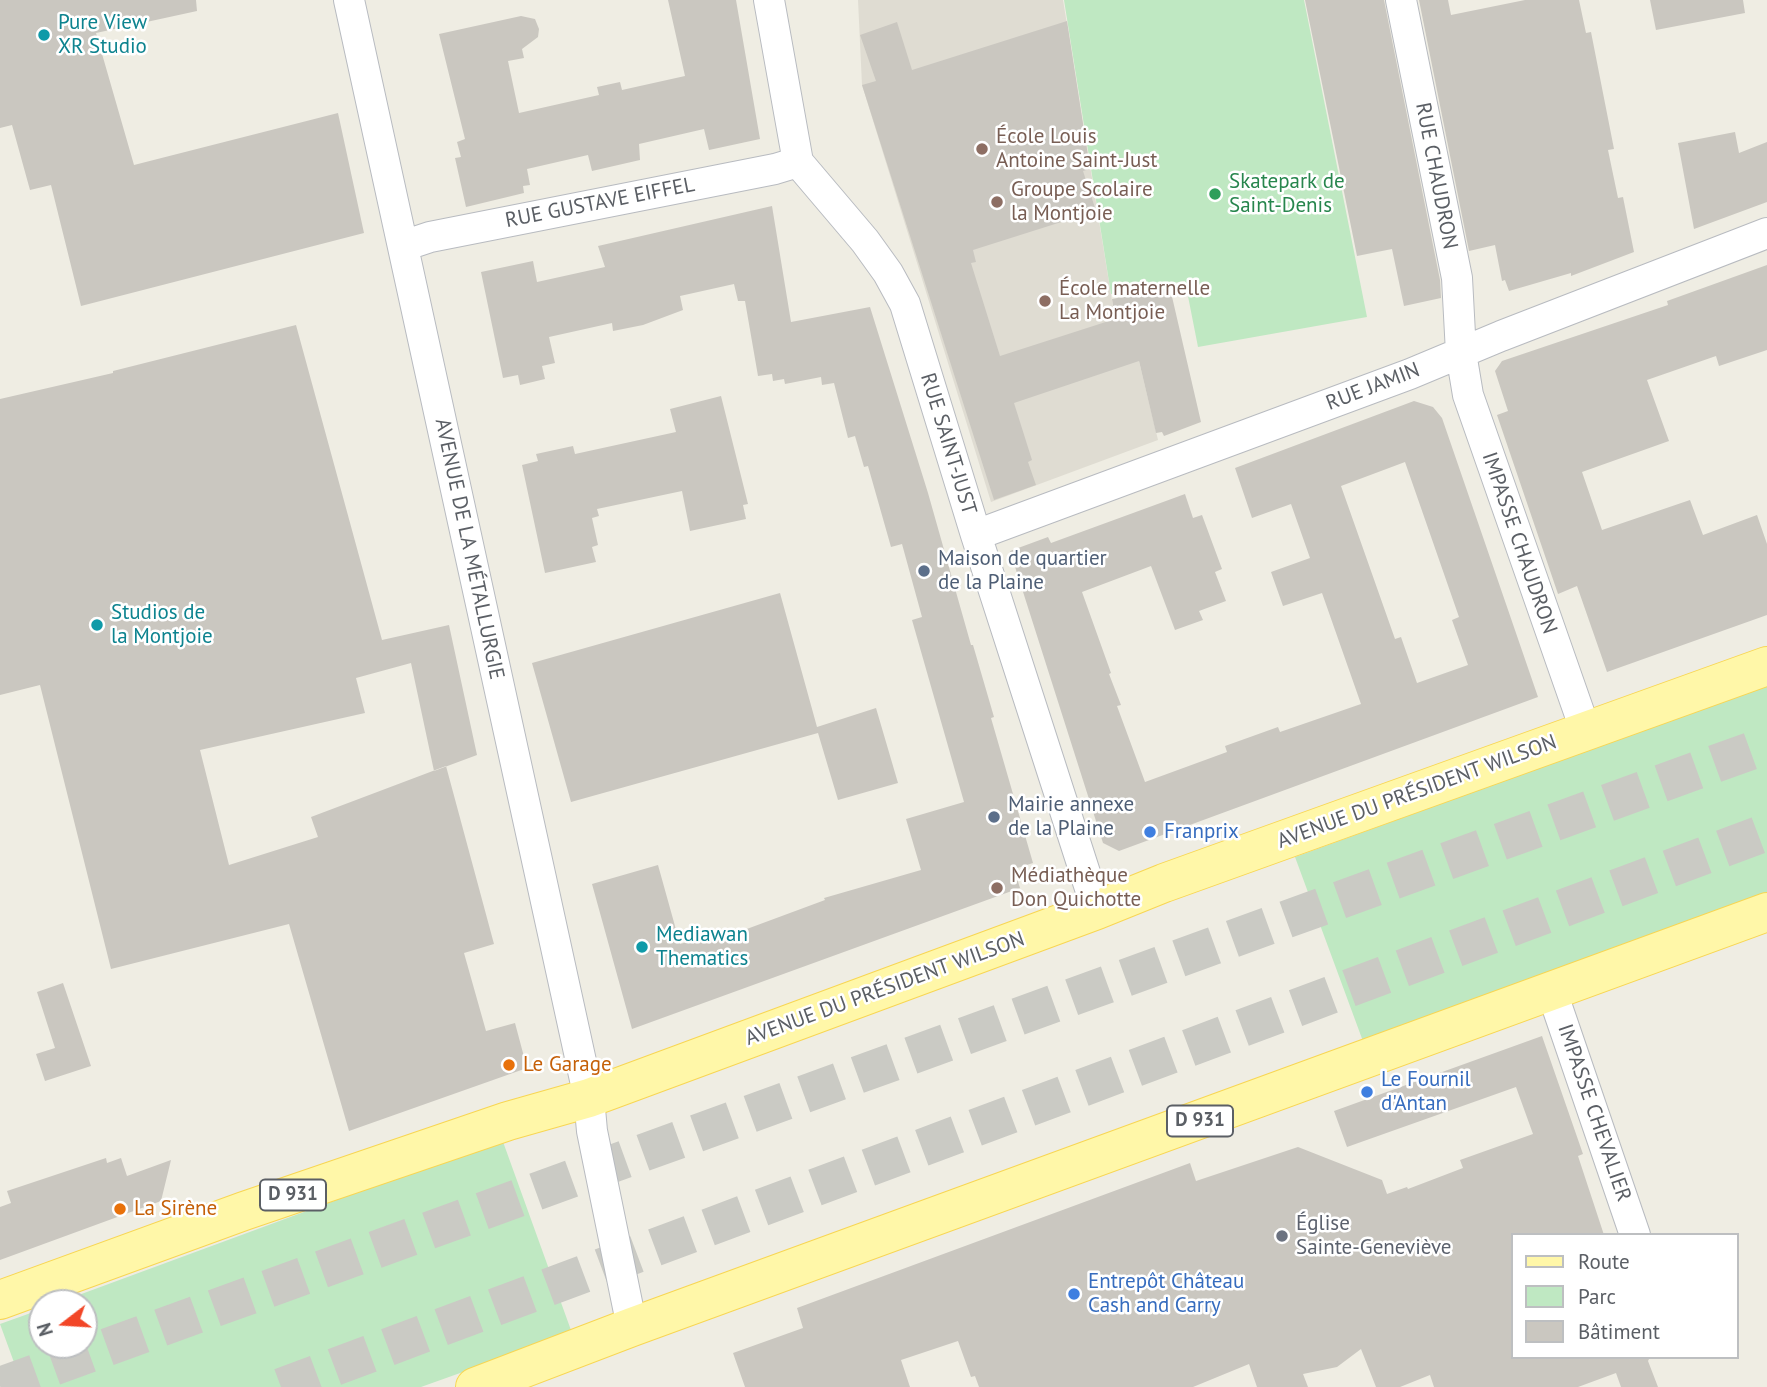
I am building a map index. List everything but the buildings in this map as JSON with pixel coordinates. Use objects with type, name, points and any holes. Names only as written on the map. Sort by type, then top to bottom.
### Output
[{"type":"main road","name":"AVENUE DU PRÉSIDENT WILSON","points":[[0,1300],[244,1211],[508,1121],[589,1098],[1229,860],[1767,666]]},
{"type":"main road","name":"D 931","points":[[475,1387],[632,1327],[1767,912]]},
{"type":"street","name":"AVENUE DE LA MÉTALLURGIE","points":[[349,0],[589,1098],[592,1131],[632,1327]]},
{"type":"street","points":[[769,0],[798,162]]},
{"type":"street","name":"RUE CHAUDRON","points":[[1401,0],[1457,278],[1461,353]]},
{"type":"street","name":"RUE GUSTAVE EIFFEL","points":[[403,246],[430,237],[775,169],[798,162]]},
{"type":"street","name":"RUE SAINT-JUST","points":[[798,162],[865,241],[888,273],[905,304],[1097,911]]},
{"type":"street","name":"RUE JAMIN","points":[[976,535],[1461,353],[1767,233]]},
{"type":"street","name":"IMPASSE CHAUDRON","points":[[1461,353],[1468,395],[1586,732]]},
{"type":"street","name":"IMPASSE CHEVALIER","points":[[1552,992],[1634,1233]]},
{"type":"shaded area","name":"Groupe Scolaire la Montjoie","points":[[858,0],[1063,0],[1121,356],[1137,353],[1158,440],[991,502],[862,85]]},
{"type":"green space","points":[[1064,0],[1304,0],[1367,317],[1198,347],[1185,281],[1111,294]]},
{"type":"green space","points":[[1767,685],[1767,897],[1364,1044],[1295,857]]},
{"type":"green space","points":[[502,1139],[572,1333],[421,1387],[23,1387],[0,1324],[28,1314],[28,1359],[98,1359],[98,1289],[95,1289]]},
{"type":"tunnel","points":[[0,1386],[1767,745]]},
{"type":"tunnel","points":[[281,1387],[1767,832]]},
{"type":"place","name":"Pure View XR Studio","points":[[44,35]]},
{"type":"place","name":"École Louis Antoine Saint-Just","points":[[982,149]]},
{"type":"place","name":"Skatepark de Saint-Denis","points":[[1215,194]]},
{"type":"place","name":"Groupe Scolaire la Montjoie","points":[[997,202]]},
{"type":"place","name":"École maternelle La Montjoie","points":[[1045,301]]},
{"type":"place","name":"Maison de quartier de la Plaine","points":[[924,571]]},
{"type":"place","name":"Studios de la Montjoie","points":[[97,625]]},
{"type":"place","name":"Mairie annexe de la Plaine","points":[[994,817]]},
{"type":"place","name":"Franprix","points":[[1150,832]]},
{"type":"place","name":"Médiathèque Don Quichotte","points":[[997,888]]},
{"type":"place","name":"Mediawan Thematics","points":[[642,947]]},
{"type":"place","name":"Le Garage","points":[[509,1065]]},
{"type":"place","name":"Le Fournil d'Antan","points":[[1367,1092]]},
{"type":"place","name":"La Sirène","points":[[120,1209]]},
{"type":"place","name":"Église Sainte-Geneviève","points":[[1282,1236]]},
{"type":"place","name":"Entrepôt Château Cash and Carry","points":[[1074,1294]]}]
